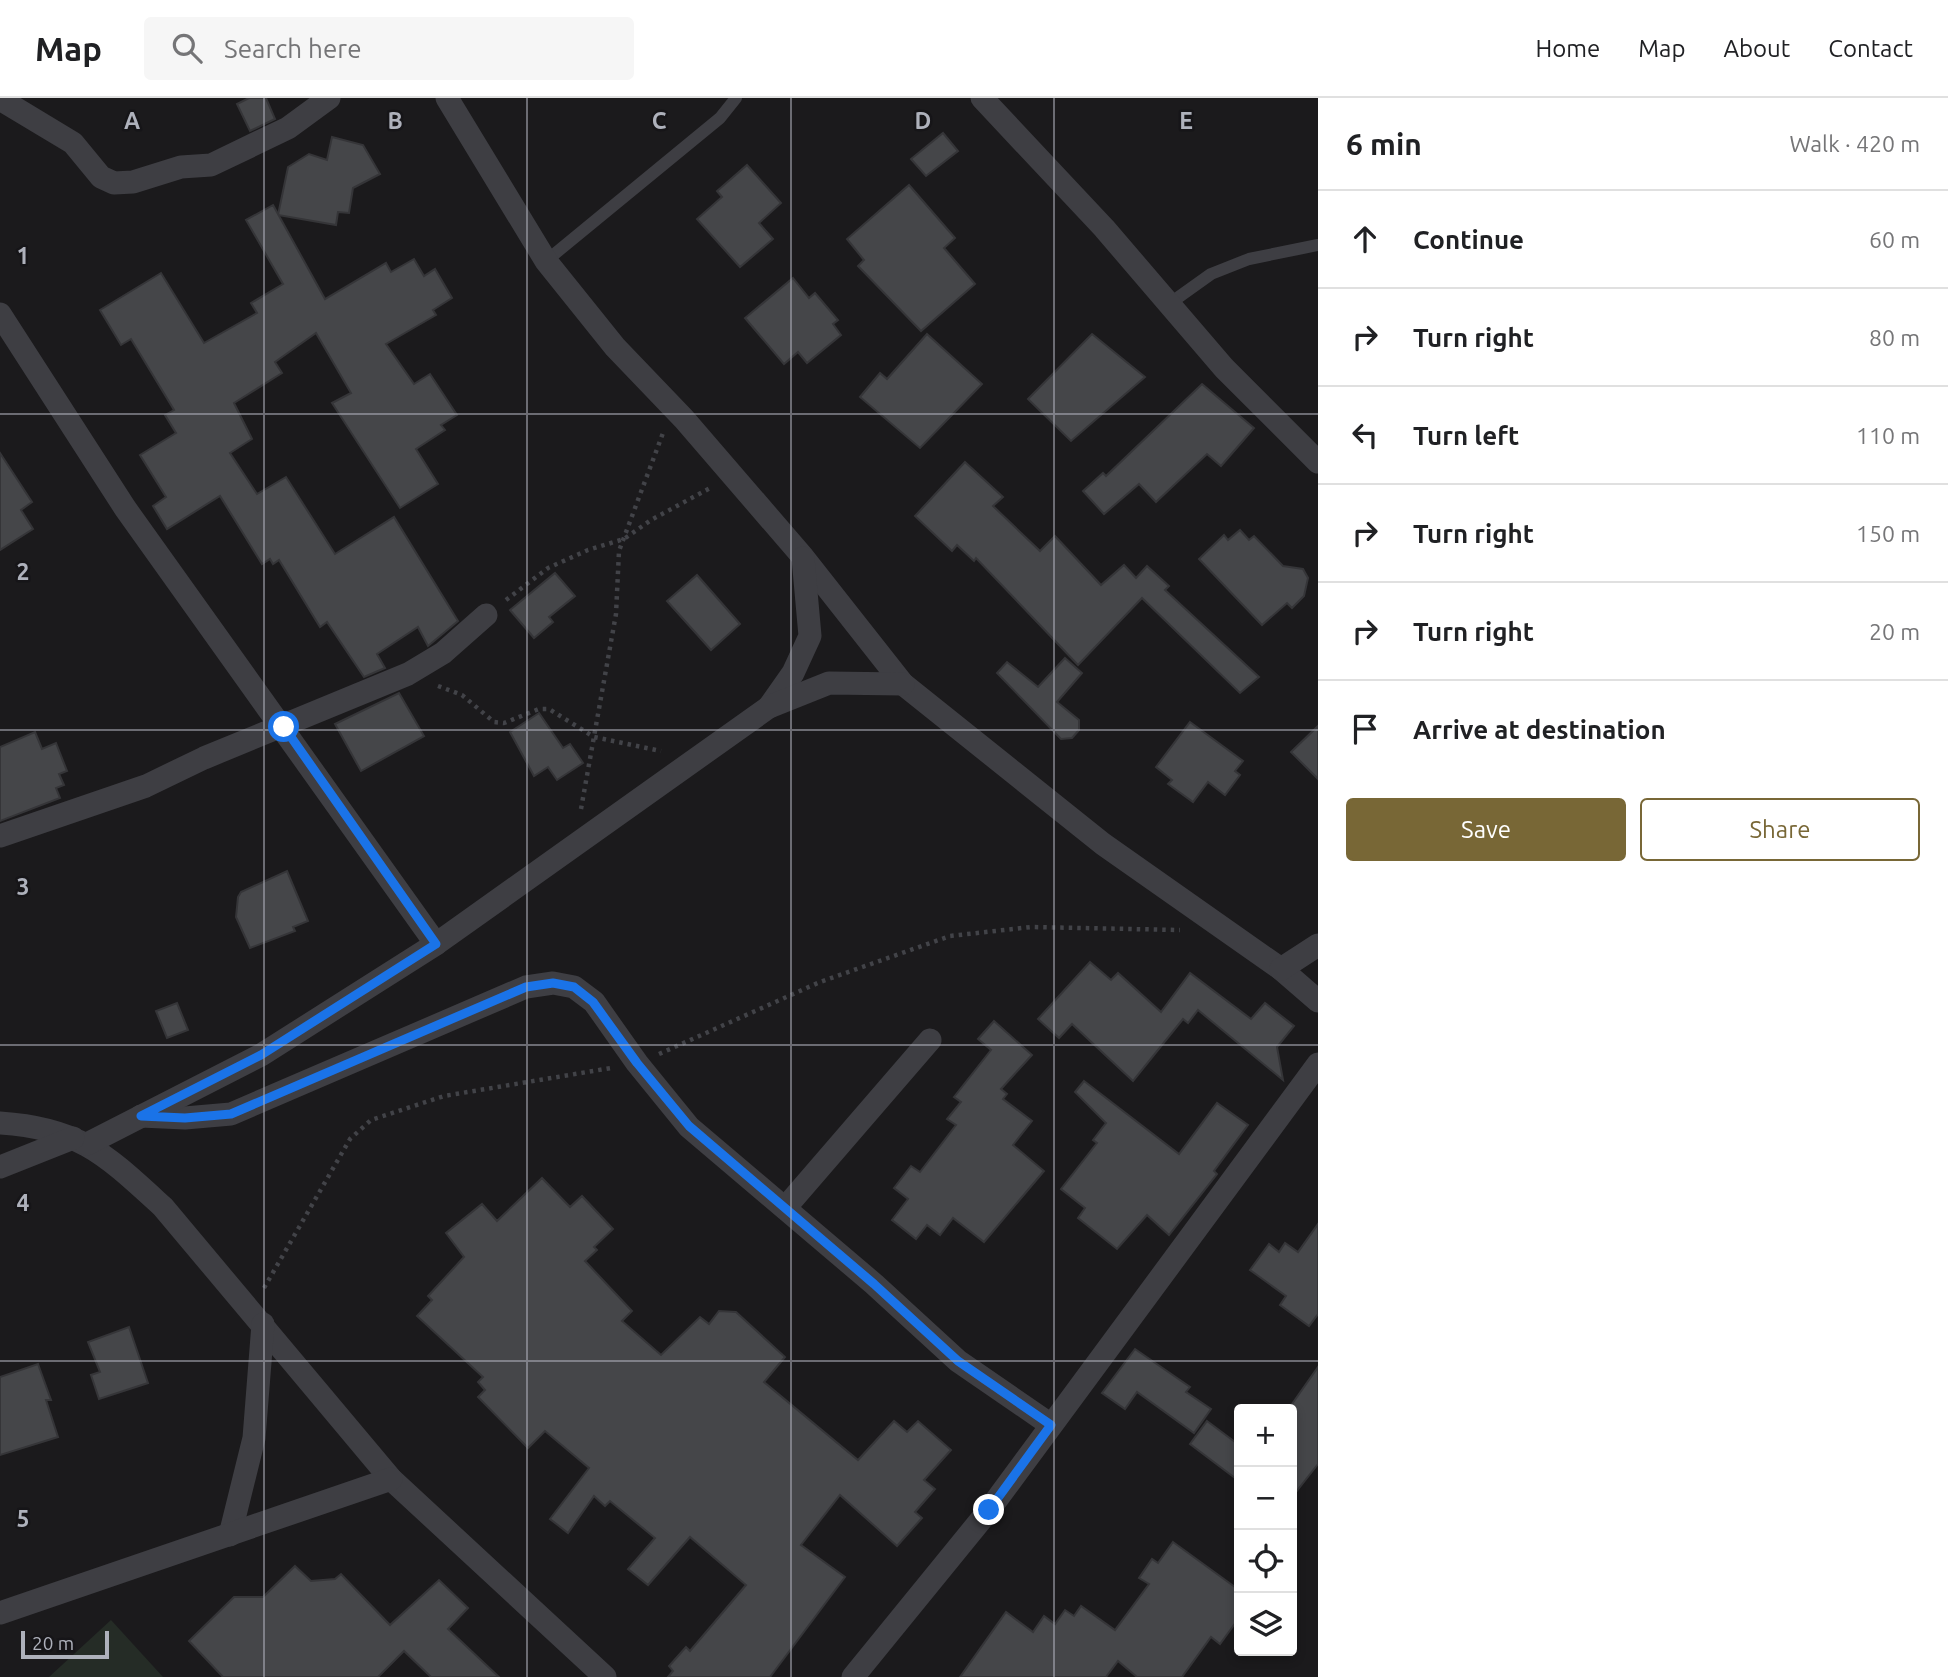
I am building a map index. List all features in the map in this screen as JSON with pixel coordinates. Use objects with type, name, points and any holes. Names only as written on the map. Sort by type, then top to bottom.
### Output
[{"type":"street","points":[[0,99],[73,143],[101,177],[114,183],[134,182],[181,167],[211,165],[288,128],[329,98]]},
{"type":"street","points":[[447,98],[546,261],[615,347],[733,475],[803,557],[903,684],[1103,844],[1226,933],[1281,969],[1318,1001]]},
{"type":"street","points":[[982,98],[1104,228],[1224,368],[1318,463]]},
{"type":"street","points":[[0,314],[125,508],[284,727],[436,944]]},
{"type":"street","points":[[769,707],[793,673],[810,635],[803,557]]},
{"type":"street","points":[[0,835],[146,786],[204,758],[408,674],[443,653],[486,615]]},
{"type":"street","points":[[0,1167],[80,1141],[141,1116],[261,1055],[436,944],[769,707],[829,683],[903,684]]},
{"type":"street","points":[[1281,969],[1318,945]]},
{"type":"street","points":[[141,1116],[185,1118],[231,1114],[526,987],[553,983],[574,987],[593,1002],[637,1063],[689,1126],[958,1361],[1051,1425]]},
{"type":"street","points":[[785,1208],[930,1040]]},
{"type":"street","points":[[853,1677],[989,1510],[1318,1064]]},
{"type":"street","points":[[0,1123],[54,1129],[80,1141],[163,1208],[391,1479],[605,1677]]},
{"type":"street","points":[[230,1535],[254,1438],[257,1317]]},
{"type":"street","points":[[0,1613],[391,1479]]},
{"type":"lane","points":[[546,261],[720,118],[736,98]]},
{"type":"lane","points":[[1169,304],[1211,274],[1249,259],[1318,245]]},
{"type":"path","points":[[573,847],[616,614],[619,551],[673,408]]},
{"type":"path","points":[[486,615],[548,568],[588,550],[624,539],[651,520],[733,475]]},
{"type":"path","points":[[408,674],[462,695],[494,722],[504,723],[539,709],[548,709],[594,737],[697,758]]},
{"type":"path","points":[[257,1317],[350,1139],[371,1120],[444,1096],[637,1063],[820,982],[950,936],[1043,927],[1118,926],[1226,933]]},
{"type":"shaded area","points":[[111,1620],[163,1677],[49,1677]]},
{"type":"building","points":[[249,98],[266,98],[275,119],[250,131],[237,104]]},
{"type":"building","points":[[943,133],[958,151],[926,176],[911,159]]},
{"type":"building","points":[[332,137],[363,145],[380,174],[353,188],[349,213],[338,212],[336,225],[278,215],[288,167],[309,154],[327,160]]},
{"type":"building","points":[[747,165],[781,203],[759,223],[773,239],[740,267],[697,219],[722,197],[717,191]]},
{"type":"building","points":[[909,185],[955,238],[944,248],[975,284],[921,331],[858,266],[864,260],[847,239]]},
{"type":"building","points":[[273,205],[325,299],[386,263],[391,272],[414,259],[424,276],[435,269],[452,298],[433,310],[436,315],[386,344],[414,384],[430,374],[457,415],[441,425],[445,430],[416,449],[438,484],[400,508],[332,403],[351,393],[316,333],[275,362],[282,373],[234,403],[252,439],[230,453],[257,494],[286,477],[335,554],[394,517],[458,621],[428,646],[418,627],[377,654],[385,668],[364,677],[327,622],[320,627],[279,560],[273,564],[270,559],[262,564],[220,496],[167,529],[153,506],[166,497],[140,455],[176,433],[165,415],[174,410],[131,339],[121,345],[100,310],[161,273],[204,343],[257,313],[251,303],[283,284],[246,220]]},
{"type":"building","points":[[793,278],[809,298],[815,293],[838,320],[833,324],[841,335],[807,363],[798,352],[784,364],[745,318]]},
{"type":"building","points":[[927,334],[982,384],[920,448],[860,397],[880,373],[887,379]]},
{"type":"building","points":[[1092,334],[1145,377],[1071,441],[1028,399]]},
{"type":"building","points":[[1202,384],[1254,428],[1221,466],[1207,454],[1156,502],[1139,484],[1104,514],[1083,491],[1103,473],[1106,476]]},
{"type":"building","points":[[0,453],[32,502],[21,510],[33,529],[0,550]]},
{"type":"building","points":[[965,462],[1003,497],[993,506],[1040,551],[1055,536],[1101,585],[1124,565],[1136,578],[1147,566],[1169,586],[1165,590],[1259,677],[1240,693],[1142,598],[1078,665],[976,558],[974,561],[957,545],[952,551],[915,516]]},
{"type":"building","points":[[1240,530],[1249,540],[1254,536],[1283,566],[1303,569],[1308,578],[1304,596],[1292,608],[1287,603],[1262,625],[1199,559],[1224,535],[1228,540]]},
{"type":"building","points":[[555,573],[575,596],[549,617],[553,622],[534,638],[510,610]]},
{"type":"building","points":[[697,575],[740,624],[711,650],[667,601]]},
{"type":"building","points":[[1065,658],[1082,673],[1057,702],[1079,720],[1079,730],[1072,738],[1061,739],[997,673],[1007,662],[1038,687]]},
{"type":"building","points":[[399,693],[424,736],[361,771],[335,724]]},
{"type":"building","points":[[539,713],[563,748],[570,744],[583,763],[557,780],[548,767],[534,776],[510,732]]},
{"type":"building","points":[[1190,722],[1243,761],[1235,771],[1240,775],[1225,795],[1208,782],[1193,802],[1168,784],[1172,780],[1156,767]]},
{"type":"building","points":[[1318,726],[1318,779],[1291,752]]},
{"type":"building","points":[[35,732],[42,749],[56,743],[67,771],[59,774],[64,785],[56,788],[60,798],[0,821],[0,747]]},
{"type":"building","points":[[287,871],[308,921],[293,927],[295,931],[250,948],[236,917],[238,897],[241,892]]},
{"type":"building","points":[[1090,962],[1111,980],[1118,973],[1161,1012],[1190,973],[1251,1019],[1265,1003],[1294,1026],[1277,1047],[1283,1080],[1198,1010],[1188,1023],[1183,1019],[1133,1081],[1072,1024],[1059,1038],[1038,1019]]},
{"type":"building","points":[[177,1003],[188,1030],[167,1038],[156,1011]]},
{"type":"building","points":[[994,1021],[1032,1055],[1001,1089],[1007,1094],[1003,1099],[1032,1121],[1013,1145],[1044,1171],[984,1242],[953,1218],[940,1235],[927,1225],[916,1239],[892,1220],[908,1199],[894,1188],[911,1166],[920,1172],[956,1125],[947,1119],[961,1102],[954,1097],[991,1050],[978,1039]]},
{"type":"building","points":[[1084,1081],[1179,1154],[1217,1103],[1248,1125],[1214,1171],[1217,1174],[1169,1235],[1147,1215],[1117,1249],[1078,1218],[1085,1208],[1061,1189],[1097,1143],[1093,1140],[1106,1123],[1075,1092]]},
{"type":"building","points":[[542,1178],[570,1207],[582,1196],[613,1229],[594,1247],[597,1250],[585,1261],[632,1311],[622,1321],[661,1355],[700,1317],[709,1324],[719,1311],[736,1312],[785,1357],[764,1382],[858,1460],[894,1421],[907,1432],[918,1421],[951,1450],[924,1480],[935,1489],[915,1512],[922,1518],[897,1546],[840,1495],[801,1545],[845,1577],[770,1677],[668,1677],[673,1671],[669,1666],[686,1647],[690,1651],[746,1585],[690,1537],[648,1585],[628,1569],[655,1538],[610,1501],[605,1506],[594,1496],[568,1533],[550,1519],[589,1468],[545,1431],[528,1448],[478,1397],[485,1390],[478,1382],[483,1377],[417,1316],[432,1300],[428,1296],[464,1257],[446,1233],[482,1204],[497,1221]]},
{"type":"building","points":[[1318,1224],[1318,1314],[1309,1326],[1280,1305],[1286,1296],[1250,1270],[1269,1244],[1279,1252],[1285,1243],[1298,1252]]},
{"type":"building","points":[[129,1327],[148,1383],[99,1399],[91,1375],[100,1372],[88,1342]]},
{"type":"building","points":[[1135,1349],[1190,1387],[1186,1392],[1211,1409],[1194,1433],[1137,1392],[1125,1409],[1102,1393]]},
{"type":"building","points":[[38,1364],[51,1400],[46,1400],[58,1437],[0,1455],[0,1377]]},
{"type":"building","points":[[1318,1367],[1318,1464],[1297,1491],[1297,1404],[1292,1404]]},
{"type":"building","points":[[1207,1421],[1234,1441],[1234,1477],[1190,1444]]},
{"type":"building","points":[[1173,1542],[1234,1586],[1234,1625],[1220,1644],[1211,1637],[1182,1677],[1137,1677],[1118,1661],[1106,1677],[960,1677],[1006,1612],[1033,1632],[1044,1616],[1055,1624],[1065,1610],[1074,1616],[1081,1606],[1115,1630],[1149,1584],[1139,1578],[1152,1559],[1158,1563]]},
{"type":"building","points":[[295,1566],[311,1581],[335,1579],[341,1574],[390,1625],[439,1580],[468,1608],[448,1629],[499,1677],[431,1677],[404,1651],[378,1677],[223,1677],[189,1641],[234,1597],[263,1597]]},
{"type":"route","points":[[284,727],[436,944],[261,1055],[141,1116],[185,1118],[231,1114],[526,987],[553,983],[574,987],[593,1002],[637,1063],[689,1126],[874,1284],[958,1361],[1051,1425],[989,1510]]}]
